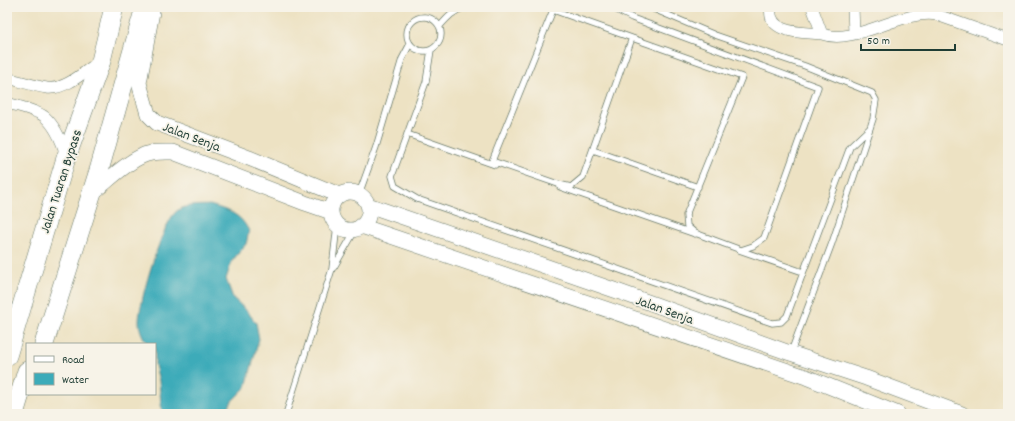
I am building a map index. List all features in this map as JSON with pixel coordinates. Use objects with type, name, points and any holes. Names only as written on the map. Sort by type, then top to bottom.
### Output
[{"type":"highway","name":"Jalan Tuaran Bypass","points":[[7,356],[66,158],[100,61],[114,7]]},
{"type":"highway","points":[[44,343],[92,193],[144,7]]},
{"type":"highway","points":[[14,414],[26,374]]},
{"type":"highway","points":[[23,414],[29,395]]},
{"type":"main road","name":"Jalan Senja","points":[[152,7],[138,83],[148,114],[157,123],[249,158],[339,195],[349,192],[363,200],[790,353],[866,378],[962,414]]},
{"type":"main road","name":"Jalan Senja","points":[[92,193],[128,164],[143,155],[158,152],[173,152],[305,203],[334,218],[346,229],[359,227],[806,377],[898,414]]},
{"type":"main road","points":[[334,218],[333,202],[339,195]]},
{"type":"main road","points":[[359,227],[368,216],[363,200]]},
{"type":"street","points":[[771,7],[774,24],[782,29],[822,34],[830,37],[840,37],[854,34],[917,15],[929,14],[938,11],[1008,40]]},
{"type":"street","points":[[812,7],[822,34]]},
{"type":"street","points":[[853,7],[854,34]]},
{"type":"street","points":[[7,78],[48,88],[57,87],[70,82],[100,61]]},
{"type":"street","points":[[7,103],[38,113],[45,117],[61,139],[66,158]]},
{"type":"lane","points":[[440,26],[449,15],[458,8],[465,7]]},
{"type":"lane","points":[[611,7],[632,18],[818,87],[764,238],[753,246],[741,250],[695,233],[687,226],[686,215],[742,77],[632,38],[553,10],[492,161],[558,184],[571,187],[583,177],[632,38]]},
{"type":"lane","points":[[649,7],[715,35],[805,66],[872,93],[876,100],[873,119],[832,243],[790,353]]},
{"type":"lane","points":[[420,17],[431,18],[440,26],[441,37],[436,47],[425,51],[419,50],[410,44],[407,39],[407,28],[414,19],[420,17]]},
{"type":"lane","points":[[363,200],[376,147],[402,59],[410,44]]},
{"type":"lane","points":[[430,50],[426,82],[392,176],[395,186],[418,199],[772,323],[782,322],[787,316],[850,147],[870,128]]},
{"type":"lane","points":[[407,134],[803,272]]},
{"type":"lane","points":[[593,150],[698,187]]},
{"type":"lane","points":[[332,269],[334,218]]},
{"type":"lane","points":[[286,414],[332,269],[359,227]]},
{"type":"water","points":[[210,205],[228,211],[238,216],[249,231],[246,244],[232,261],[226,279],[233,298],[247,311],[256,323],[259,339],[246,387],[232,401],[225,414],[162,414],[159,381],[156,369],[156,343],[147,343],[139,324],[140,311],[147,280],[166,228],[178,210],[185,207]]}]
